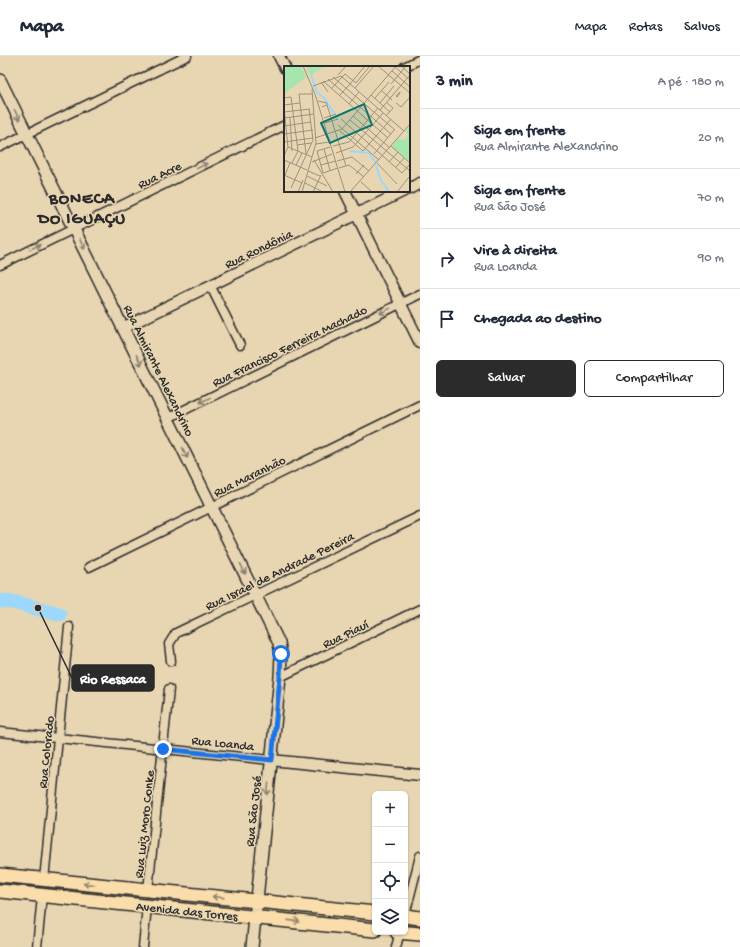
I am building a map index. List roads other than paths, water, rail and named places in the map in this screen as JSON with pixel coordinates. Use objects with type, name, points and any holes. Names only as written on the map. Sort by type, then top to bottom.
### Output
[{"type":"highway","name":"Avenida das Torres","points":[[0,875],[372,913]]},
{"type":"highway","name":"Avenida das Torres","points":[[0,891],[372,930]]},
{"type":"highway","points":[[408,916],[420,918]]},
{"type":"highway","points":[[408,933],[420,934]]},
{"type":"main road","name":"Rua Almirante Alexandrino","points":[[0,80],[279,643],[281,654],[280,677]]},
{"type":"main road","name":"Rua São José","points":[[252,947],[280,677]]},
{"type":"street","points":[[0,147],[187,56]]},
{"type":"street","points":[[279,56],[284,66]]},
{"type":"street","points":[[406,66],[420,59]]},
{"type":"street","name":"Rua Acre","points":[[0,265],[284,125]]},
{"type":"street","points":[[410,188],[420,183]]},
{"type":"street","points":[[346,192],[420,343]]},
{"type":"street","name":"Rua Rondônia","points":[[123,328],[402,192]]},
{"type":"street","points":[[210,285],[240,345]]},
{"type":"street","name":"Rua Francisco Ferreira Machado","points":[[168,418],[420,294]]},
{"type":"street","name":"Rua Maranhão","points":[[89,567],[420,405]]},
{"type":"street","name":"Rua Israel de Andrade Pereira","points":[[171,661],[169,644],[176,633],[420,516]]},
{"type":"street","name":"Rua Piauí","points":[[280,677],[420,610]]},
{"type":"street","name":"Rua Colorado","points":[[44,880],[69,627]]},
{"type":"street","name":"Rua Luiz Moro Conke","points":[[148,890],[169,689]]},
{"type":"street","name":"Rua Loanda","points":[[0,732],[420,775]]},
{"type":"street","points":[[408,903],[420,856]]},
{"type":"street","points":[[37,947],[42,896]]},
{"type":"street","points":[[143,947],[147,906]]},
{"type":"street","points":[[396,947],[398,935]]},
{"type":"waterway","points":[[0,601],[13,602],[59,614]]},
{"type":"place","name":"Rio Ressaca","points":[[38,608]]},
{"type":"district","name":"BONECA DO IGUAÇU","points":[[82,207]]}]
